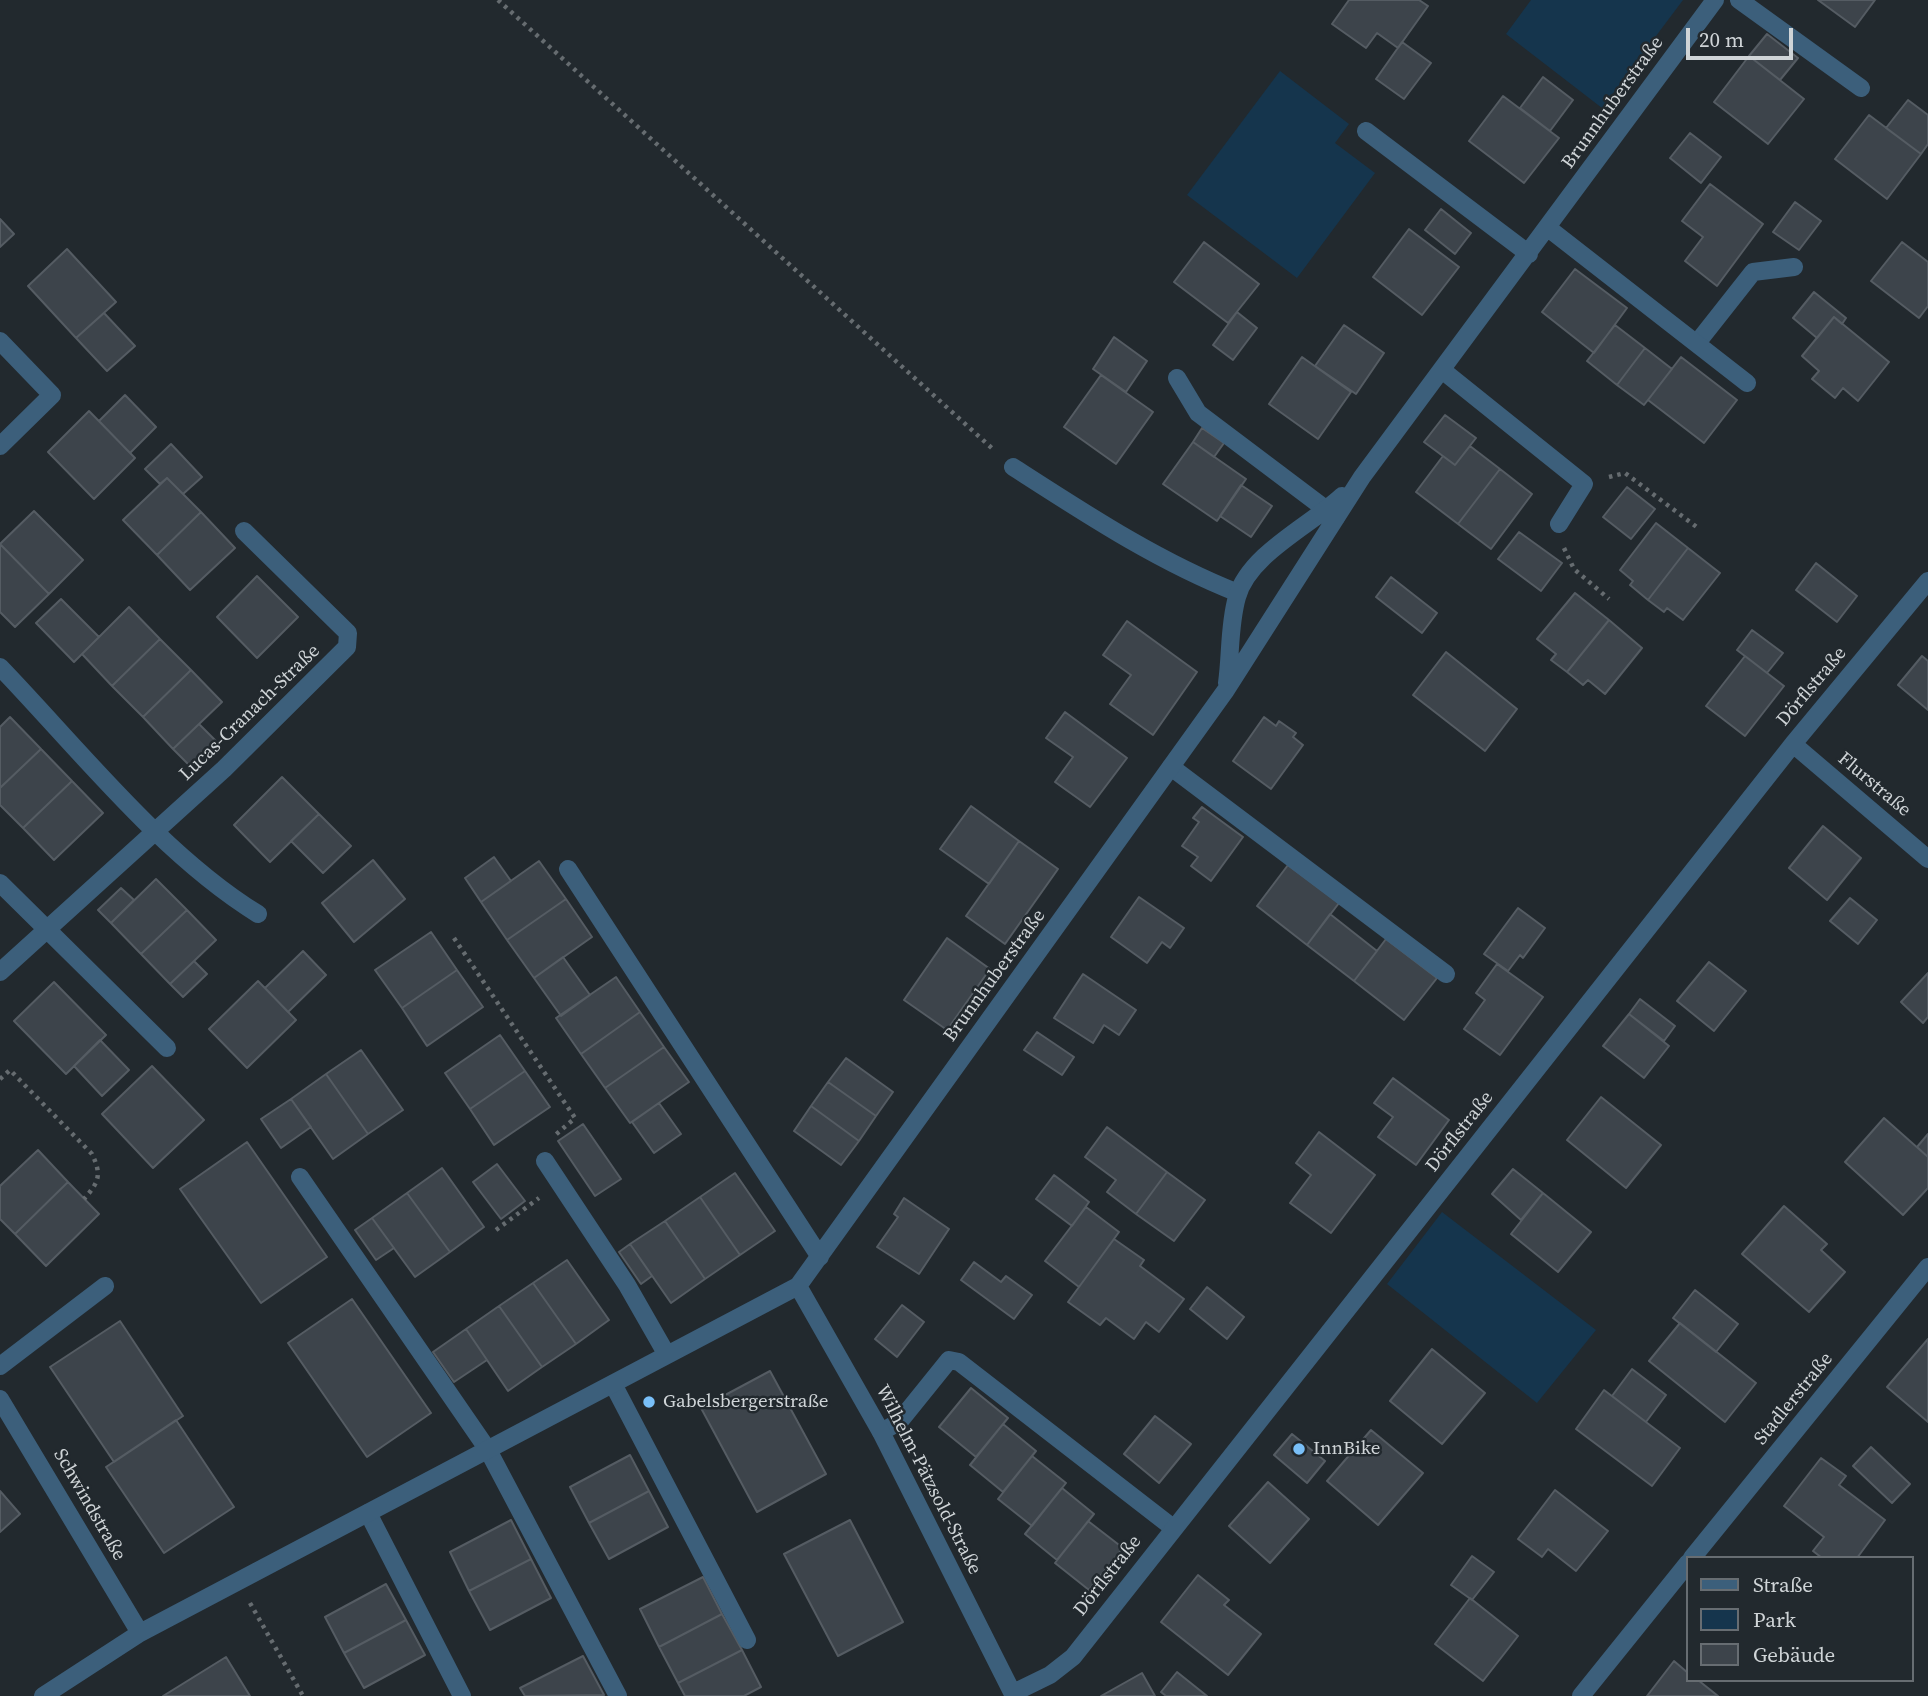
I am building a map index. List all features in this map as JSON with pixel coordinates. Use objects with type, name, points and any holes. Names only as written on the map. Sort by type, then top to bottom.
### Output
[{"type":"street","points":[[1739,0],[1861,88]]},
{"type":"street","name":"Brunnhuberstraße","points":[[798,1286],[1226,690],[1332,514],[1529,254],[1711,1]]},
{"type":"street","points":[[1366,131],[1529,254]]},
{"type":"street","points":[[1548,228],[1747,383]]},
{"type":"street","points":[[1697,343],[1753,272],[1794,267]]},
{"type":"street","points":[[0,341],[51,394],[0,446]]},
{"type":"street","points":[[1442,370],[1584,484],[1559,524]]},
{"type":"street","points":[[1177,378],[1198,413],[1332,514]]},
{"type":"street","points":[[1013,467],[1132,544],[1199,578],[1238,593]]},
{"type":"street","name":"Brunnhuberstraße","points":[[1226,690],[1231,629],[1238,593],[1252,569],[1288,537],[1332,514]]},
{"type":"street","name":"Lucas-Cranach-Straße","points":[[0,972],[224,769],[347,647],[348,633],[244,531]]},
{"type":"street","name":"Dörflstraße","points":[[1014,1694],[1050,1675],[1073,1657],[1172,1527],[1793,744],[1928,581]]},
{"type":"street","points":[[0,667],[155,830],[227,895],[258,914]]},
{"type":"street","name":"Flurstraße","points":[[1793,744],[1928,859]]},
{"type":"street","points":[[1171,767],[1446,974]]},
{"type":"street","points":[[568,869],[820,1257]]},
{"type":"street","points":[[0,883],[167,1048]]},
{"type":"street","points":[[545,1161],[627,1285],[667,1355]]},
{"type":"street","points":[[300,1177],[488,1450],[618,1696]]},
{"type":"street","name":"Stadlerstraße","points":[[1694,1556],[1928,1267]]},
{"type":"street","points":[[0,1366],[105,1286]]},
{"type":"street","points":[[43,1696],[140,1633],[798,1286]]},
{"type":"street","name":"Wilhelm-Pätzsold-Straße","points":[[798,1286],[881,1432],[1014,1694]]},
{"type":"street","points":[[881,1432],[899,1422],[948,1360],[959,1362],[1172,1527]]},
{"type":"street","points":[[613,1384],[747,1640]]},
{"type":"street","name":"Schwindstraße","points":[[0,1399],[140,1633]]},
{"type":"street","points":[[368,1513],[462,1696]]},
{"type":"street","points":[[1581,1696],[1686,1565]]},
{"type":"path","points":[[498,0],[1013,467]]},
{"type":"path","points":[[1584,484],[1625,473],[1698,528]]},
{"type":"path","points":[[1559,524],[1560,538],[1574,569],[1609,599]]},
{"type":"path","points":[[454,938],[575,1118],[553,1137],[545,1161]]},
{"type":"path","points":[[0,1079],[10,1070],[92,1154],[100,1170],[97,1183],[84,1199]]},
{"type":"path","points":[[496,1230],[559,1183]]},
{"type":"path","points":[[237,1581],[303,1696]]},
{"type":"green space","points":[[1531,0],[1683,0],[1602,108],[1506,34]]},
{"type":"green space","points":[[1280,71],[1349,124],[1335,143],[1375,173],[1297,278],[1187,195]]},
{"type":"green space","points":[[1442,1212],[1596,1330],[1537,1403],[1387,1284]]},
{"type":"building","points":[[1349,0],[1419,0],[1428,6],[1398,48],[1377,33],[1366,48],[1332,24]]},
{"type":"building","points":[[1818,0],[1875,0],[1855,27]]},
{"type":"building","points":[[1767,34],[1798,58],[1780,80],[1749,56]]},
{"type":"building","points":[[1402,42],[1431,63],[1404,99],[1376,79]]},
{"type":"building","points":[[1749,56],[1804,99],[1768,144],[1714,102]]},
{"type":"building","points":[[1543,77],[1573,100],[1550,131],[1520,108]]},
{"type":"building","points":[[1503,96],[1559,138],[1524,183],[1469,141]]},
{"type":"building","points":[[1908,100],[1928,115],[1928,144],[1921,154],[1886,128]]},
{"type":"building","points":[[1869,115],[1921,154],[1887,199],[1835,159]]},
{"type":"building","points":[[1690,133],[1721,157],[1701,183],[1670,158]]},
{"type":"building","points":[[1710,184],[1763,224],[1717,286],[1685,261],[1703,237],[1682,221]]},
{"type":"building","points":[[1795,202],[1821,221],[1799,250],[1773,232]]},
{"type":"building","points":[[1441,209],[1471,233],[1455,254],[1425,230]]},
{"type":"building","points":[[0,219],[14,234],[0,247]]},
{"type":"building","points":[[1409,229],[1459,267],[1422,315],[1373,277]]},
{"type":"building","points":[[1204,242],[1259,284],[1228,323],[1174,282]]},
{"type":"building","points":[[1902,242],[1928,262],[1928,306],[1919,318],[1871,281]]},
{"type":"building","points":[[67,249],[116,302],[76,338],[28,286]]},
{"type":"building","points":[[1575,269],[1627,308],[1594,353],[1542,312]]},
{"type":"building","points":[[1814,292],[1846,318],[1842,324],[1834,317],[1817,338],[1793,318]]},
{"type":"building","points":[[1237,312],[1257,328],[1233,360],[1213,345]]},
{"type":"building","points":[[104,313],[135,346],[107,371],[76,338]]},
{"type":"building","points":[[1834,317],[1889,362],[1858,401],[1843,388],[1835,398],[1812,379],[1819,371],[1802,356]]},
{"type":"building","points":[[1344,325],[1384,353],[1356,394],[1315,366]]},
{"type":"building","points":[[1615,325],[1645,348],[1617,385],[1587,361]]},
{"type":"building","points":[[1114,337],[1147,361],[1126,392],[1093,369]]},
{"type":"building","points":[[1645,348],[1672,369],[1644,405],[1617,385]]},
{"type":"building","points":[[1302,357],[1351,392],[1318,439],[1269,404]]},
{"type":"building","points":[[1681,357],[1737,400],[1704,443],[1648,400]]},
{"type":"building","points":[[1101,375],[1153,412],[1116,464],[1064,427]]},
{"type":"building","points":[[125,395],[156,427],[130,453],[99,421]]},
{"type":"building","points":[[89,411],[135,458],[94,499],[48,452]]},
{"type":"building","points":[[1445,415],[1476,438],[1455,465],[1424,442]]},
{"type":"building","points":[[1202,428],[1224,443],[1214,457],[1193,442]]},
{"type":"building","points":[[1193,442],[1246,479],[1217,521],[1163,484]]},
{"type":"building","points":[[171,444],[202,477],[183,494],[167,478],[160,484],[145,469]]},
{"type":"building","points":[[1470,446],[1500,469],[1458,524],[1416,492],[1443,456],[1455,465]]},
{"type":"building","points":[[1500,469],[1532,494],[1491,549],[1458,524]]},
{"type":"building","points":[[167,478],[201,512],[157,555],[123,520]]},
{"type":"building","points":[[1241,485],[1272,506],[1251,537],[1220,516]]},
{"type":"building","points":[[1627,487],[1655,509],[1631,539],[1603,517]]},
{"type":"building","points":[[34,511],[83,560],[49,594],[0,544]]},
{"type":"building","points":[[201,512],[235,548],[190,590],[157,555]]},
{"type":"building","points":[[1656,523],[1688,548],[1648,600],[1630,585],[1633,581],[1620,570]]},
{"type":"building","points":[[1519,532],[1562,563],[1541,591],[1498,559]]},
{"type":"building","points":[[0,544],[49,594],[15,627],[0,612]]},
{"type":"building","points":[[1688,548],[1720,573],[1683,620],[1667,608],[1664,612],[1648,600]]},
{"type":"building","points":[[1816,563],[1857,596],[1837,622],[1796,590]]},
{"type":"building","points":[[257,576],[298,617],[257,658],[217,617]]},
{"type":"building","points":[[1391,577],[1437,613],[1422,633],[1376,597]]},
{"type":"building","points":[[1575,593],[1609,620],[1567,672],[1551,660],[1556,654],[1537,639]]},
{"type":"building","points":[[61,599],[99,637],[74,662],[36,623]]},
{"type":"building","points":[[129,607],[160,639],[112,686],[82,654]]},
{"type":"building","points":[[1609,620],[1642,648],[1605,694],[1588,680],[1583,685],[1567,672]]},
{"type":"building","points":[[1127,621],[1197,672],[1153,735],[1110,704],[1131,675],[1103,655]]},
{"type":"building","points":[[1752,630],[1783,653],[1767,673],[1737,650]]},
{"type":"building","points":[[160,639],[191,670],[143,717],[112,686]]},
{"type":"building","points":[[1446,652],[1517,709],[1485,751],[1413,695]]},
{"type":"building","points":[[1745,656],[1784,686],[1745,736],[1706,706]]},
{"type":"building","points":[[1922,656],[1928,661],[1928,710],[1898,685]]},
{"type":"building","points":[[191,670],[222,702],[173,749],[143,717]]},
{"type":"building","points":[[1065,712],[1127,758],[1090,807],[1055,782],[1073,757],[1046,738]]},
{"type":"building","points":[[10,717],[41,749],[0,788],[0,727]]},
{"type":"building","points":[[1264,717],[1276,726],[1279,721],[1296,733],[1293,737],[1303,745],[1271,789],[1233,761]]},
{"type":"building","points":[[199,724],[216,741],[190,766],[173,749]]},
{"type":"building","points":[[41,749],[72,781],[23,828],[0,805],[0,788]]},
{"type":"building","points":[[282,777],[319,814],[270,862],[234,825]]},
{"type":"building","points":[[72,781],[103,813],[54,860],[23,828]]},
{"type":"building","points":[[971,806],[1019,841],[989,884],[940,849]]},
{"type":"building","points":[[1202,807],[1243,837],[1211,881],[1191,866],[1198,857],[1182,846],[1199,822],[1193,818]]},
{"type":"building","points":[[319,814],[351,846],[323,873],[291,841]]},
{"type":"building","points":[[1823,826],[1861,858],[1827,900],[1789,868]]},
{"type":"building","points":[[1019,841],[1058,869],[1005,944],[966,916]]},
{"type":"building","points":[[494,857],[511,881],[481,902],[465,878]]},
{"type":"building","points":[[373,860],[405,899],[354,942],[322,903]]},
{"type":"building","points":[[539,861],[566,899],[507,940],[481,902]]},
{"type":"building","points":[[1288,865],[1339,903],[1307,945],[1257,906]]},
{"type":"building","points":[[156,879],[187,910],[141,954],[111,923]]},
{"type":"building","points":[[121,888],[134,900],[111,923],[98,910]]},
{"type":"building","points":[[1139,897],[1184,928],[1170,948],[1162,942],[1147,963],[1111,937]]},
{"type":"building","points":[[1850,898],[1877,920],[1858,944],[1830,921]]},
{"type":"building","points":[[566,899],[592,937],[534,978],[507,940]]},
{"type":"building","points":[[1518,908],[1545,928],[1523,958],[1520,955],[1508,971],[1484,954]]},
{"type":"building","points":[[187,910],[216,940],[170,984],[141,954]]},
{"type":"building","points":[[1330,914],[1377,951],[1354,981],[1307,945]]},
{"type":"building","points":[[431,932],[457,970],[402,1008],[375,970]]},
{"type":"building","points":[[947,938],[990,969],[947,1030],[904,1000]]},
{"type":"building","points":[[1386,939],[1437,978],[1404,1020],[1354,981]]},
{"type":"building","points":[[303,951],[326,975],[288,1012],[265,988]]},
{"type":"building","points":[[563,957],[590,995],[561,1016],[534,978]]},
{"type":"building","points":[[194,961],[207,974],[183,997],[170,984]]},
{"type":"building","points":[[1709,962],[1746,991],[1714,1031],[1677,1001]]},
{"type":"building","points":[[1497,964],[1543,997],[1500,1055],[1464,1029],[1485,1000],[1476,993]]},
{"type":"building","points":[[457,970],[483,1007],[427,1046],[402,1008]]},
{"type":"building","points":[[1928,973],[1928,1017],[1923,1023],[1901,1002]]},
{"type":"building","points":[[1083,974],[1136,1010],[1119,1035],[1104,1025],[1093,1043],[1054,1018]]},
{"type":"building","points":[[616,977],[640,1012],[581,1054],[556,1018]]},
{"type":"building","points":[[258,981],[296,1020],[247,1068],[209,1029]]},
{"type":"building","points":[[54,982],[106,1035],[66,1074],[14,1021]]},
{"type":"building","points":[[1640,999],[1675,1026],[1664,1041],[1629,1014]]},
{"type":"building","points":[[640,1012],[664,1047],[605,1088],[581,1054]]},
{"type":"building","points":[[1629,1014],[1669,1046],[1644,1078],[1603,1046]]},
{"type":"building","points":[[1037,1032],[1074,1057],[1062,1075],[1024,1050]]},
{"type":"building","points":[[500,1035],[525,1071],[470,1109],[445,1073]]},
{"type":"building","points":[[100,1040],[129,1070],[102,1096],[74,1066]]},
{"type":"building","points":[[664,1047],[689,1082],[630,1123],[605,1088]]},
{"type":"building","points":[[361,1050],[403,1110],[368,1134],[326,1074]]},
{"type":"building","points":[[846,1058],[893,1092],[876,1116],[828,1082]]},
{"type":"building","points":[[152,1066],[204,1120],[153,1168],[102,1114]]},
{"type":"building","points":[[525,1071],[550,1107],[494,1145],[470,1109]]},
{"type":"building","points":[[326,1074],[368,1134],[333,1159],[291,1099]]},
{"type":"building","points":[[1393,1078],[1449,1120],[1416,1165],[1378,1137],[1393,1117],[1374,1103]]},
{"type":"building","points":[[828,1082],[876,1116],[859,1141],[811,1106]]},
{"type":"building","points":[[1601,1097],[1661,1145],[1626,1188],[1567,1140]]},
{"type":"building","points":[[291,1099],[311,1127],[281,1148],[261,1119]]},
{"type":"building","points":[[659,1103],[681,1134],[654,1153],[632,1122]]},
{"type":"building","points":[[811,1106],[859,1141],[841,1165],[794,1131]]},
{"type":"building","points":[[1884,1118],[1928,1157],[1928,1188],[1903,1215],[1845,1162]]},
{"type":"building","points":[[583,1124],[621,1179],[595,1196],[558,1141]]},
{"type":"building","points":[[1107,1127],[1167,1172],[1136,1214],[1107,1192],[1116,1180],[1085,1157]]},
{"type":"building","points":[[1319,1132],[1375,1175],[1331,1233],[1290,1203],[1311,1175],[1296,1163]]},
{"type":"building","points":[[1928,1134],[1928,1157],[1917,1147]]},
{"type":"building","points":[[247,1142],[327,1257],[261,1303],[180,1189]]},
{"type":"building","points":[[38,1150],[68,1182],[15,1234],[0,1219],[0,1186]]},
{"type":"building","points":[[497,1164],[525,1201],[501,1219],[473,1182]]},
{"type":"building","points":[[442,1168],[484,1227],[450,1252],[407,1193]]},
{"type":"building","points":[[1513,1169],[1543,1193],[1521,1220],[1492,1194]]},
{"type":"building","points":[[1167,1172],[1205,1200],[1174,1241],[1136,1214]]},
{"type":"building","points":[[735,1173],[775,1231],[740,1255],[700,1197]]},
{"type":"building","points":[[1054,1175],[1089,1202],[1072,1226],[1036,1199]]},
{"type":"building","points":[[68,1182],[99,1214],[46,1266],[15,1234]]},
{"type":"building","points":[[407,1193],[450,1252],[415,1277],[372,1218]]},
{"type":"building","points":[[1543,1193],[1591,1232],[1558,1272],[1511,1234]]},
{"type":"building","points":[[700,1197],[740,1255],[705,1279],[665,1221]]},
{"type":"building","points":[[904,1198],[949,1229],[919,1274],[877,1247],[898,1217],[894,1214]]},
{"type":"building","points":[[1784,1206],[1827,1244],[1821,1250],[1845,1272],[1809,1312],[1742,1254]]},
{"type":"building","points":[[1086,1207],[1119,1232],[1079,1287],[1045,1261]]},
{"type":"building","points":[[372,1218],[394,1248],[376,1260],[355,1230]]},
{"type":"building","points":[[665,1221],[705,1279],[671,1303],[630,1244]]},
{"type":"building","points":[[1114,1239],[1144,1260],[1140,1266],[1184,1299],[1159,1332],[1146,1322],[1134,1339],[1106,1318],[1100,1325],[1068,1302]]},
{"type":"building","points":[[630,1244],[652,1276],[641,1284],[619,1252]]},
{"type":"building","points":[[567,1260],[609,1320],[576,1344],[533,1283]]},
{"type":"building","points":[[974,1262],[1001,1282],[1006,1276],[1032,1295],[1014,1319],[961,1280]]},
{"type":"building","points":[[533,1283],[576,1344],[542,1367],[499,1306]]},
{"type":"building","points":[[1207,1287],[1244,1317],[1227,1339],[1190,1309]]},
{"type":"building","points":[[1695,1290],[1738,1324],[1716,1352],[1673,1318]]},
{"type":"building","points":[[352,1299],[431,1413],[367,1457],[288,1343]]},
{"type":"building","points":[[902,1305],[924,1322],[897,1357],[875,1339]]},
{"type":"building","points":[[499,1306],[542,1367],[508,1391],[466,1329]]},
{"type":"building","points":[[120,1321],[183,1416],[114,1462],[50,1367]]},
{"type":"building","points":[[1680,1323],[1756,1383],[1725,1422],[1649,1361]]},
{"type":"building","points":[[466,1329],[487,1360],[454,1382],[433,1352]]},
{"type":"building","points":[[1928,1339],[1928,1422],[1887,1387]]},
{"type":"building","points":[[1432,1349],[1485,1393],[1442,1444],[1390,1401]]},
{"type":"building","points":[[1632,1369],[1666,1395],[1646,1422],[1612,1396]]},
{"type":"building","points":[[770,1371],[826,1474],[757,1512],[701,1408]]},
{"type":"building","points":[[971,1388],[1008,1418],[976,1457],[939,1427]]},
{"type":"building","points":[[1604,1390],[1680,1448],[1652,1486],[1576,1429]]},
{"type":"building","points":[[1155,1416],[1191,1444],[1159,1483],[1124,1454]]},
{"type":"building","points":[[176,1420],[234,1507],[164,1553],[106,1467]]},
{"type":"building","points":[[1003,1424],[1036,1451],[1003,1492],[970,1465]]},
{"type":"building","points":[[1371,1430],[1423,1473],[1378,1525],[1327,1481]]},
{"type":"building","points":[[1292,1434],[1325,1461],[1307,1483],[1274,1455]]},
{"type":"building","points":[[1871,1447],[1910,1484],[1892,1503],[1853,1466]]},
{"type":"building","points":[[630,1455],[649,1491],[589,1523],[570,1487]]},
{"type":"building","points":[[1032,1456],[1066,1483],[1032,1526],[998,1499]]},
{"type":"building","points":[[1821,1458],[1846,1476],[1839,1485],[1885,1520],[1858,1556],[1819,1556],[1813,1551],[1824,1537],[1784,1506]]},
{"type":"building","points":[[1268,1482],[1309,1519],[1270,1563],[1229,1526]]},
{"type":"building","points":[[1062,1488],[1094,1514],[1057,1560],[1025,1534]]},
{"type":"building","points":[[1555,1490],[1608,1531],[1576,1571],[1548,1549],[1542,1557],[1518,1539]]},
{"type":"building","points":[[0,1491],[20,1514],[0,1532]]},
{"type":"building","points":[[649,1491],[668,1527],[609,1559],[589,1523]]},
{"type":"building","points":[[511,1520],[531,1559],[469,1591],[450,1552]]},
{"type":"building","points":[[850,1520],[903,1622],[838,1656],[784,1554]]},
{"type":"building","points":[[1088,1521],[1123,1548],[1089,1590],[1055,1563]]},
{"type":"building","points":[[1472,1556],[1494,1572],[1472,1600],[1451,1585]]},
{"type":"building","points":[[531,1559],[551,1598],[490,1630],[469,1591]]},
{"type":"building","points":[[1198,1575],[1229,1600],[1224,1605],[1261,1634],[1228,1675],[1161,1622]]},
{"type":"building","points":[[703,1577],[722,1614],[659,1647],[640,1609]]},
{"type":"building","points":[[386,1584],[406,1620],[344,1653],[325,1617]]},
{"type":"building","points":[[1470,1598],[1518,1636],[1483,1681],[1435,1644]]},
{"type":"building","points":[[722,1614],[742,1650],[678,1683],[659,1647]]},
{"type":"building","points":[[406,1620],[425,1655],[364,1688],[344,1653]]},
{"type":"building","points":[[742,1650],[761,1687],[744,1696],[685,1696],[678,1683]]},
{"type":"building","points":[[583,1656],[604,1695],[525,1696],[520,1688]]},
{"type":"building","points":[[226,1657],[250,1696],[163,1696]]},
{"type":"building","points":[[1674,1661],[1686,1671],[1686,1682],[1700,1682],[1718,1696],[1647,1696]]},
{"type":"building","points":[[1177,1672],[1207,1696],[1166,1696],[1161,1692]]},
{"type":"building","points":[[1142,1673],[1155,1696],[1101,1696]]},
{"type":"place","name":"Gabelsbergerstraße","points":[[649,1402]]},
{"type":"place","name":"InnBike","points":[[1299,1449]]}]
